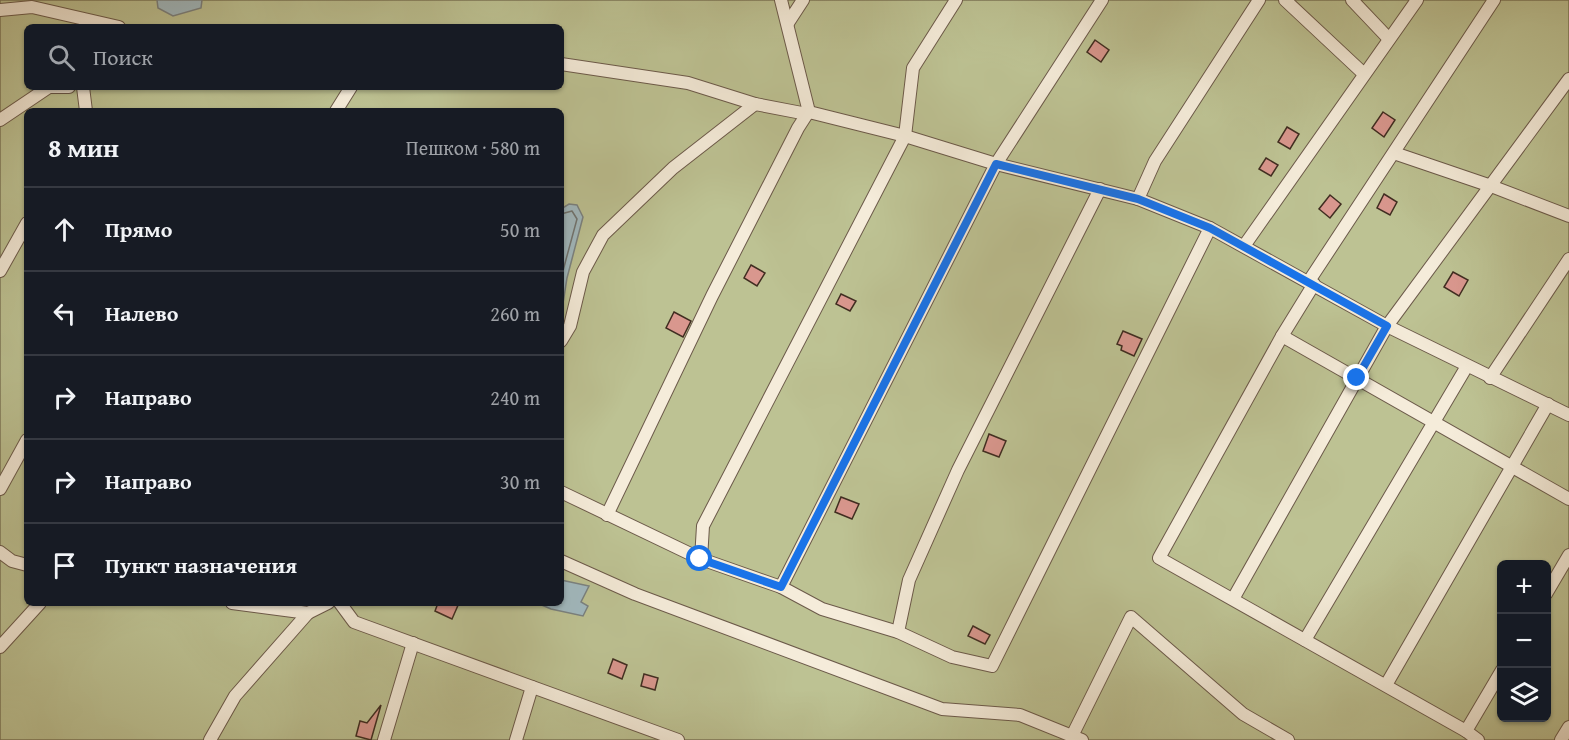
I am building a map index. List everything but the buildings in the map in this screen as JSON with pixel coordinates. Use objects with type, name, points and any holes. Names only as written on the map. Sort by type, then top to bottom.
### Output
[{"type":"street","points":[[606,515],[712,296],[798,128],[808,113],[781,0]]},
{"type":"street","points":[[788,23],[803,0]]},
{"type":"street","points":[[700,559],[703,526],[904,136],[913,68],[956,0]]},
{"type":"street","points":[[781,587],[996,164],[1102,0]]},
{"type":"street","points":[[1138,199],[1155,161],[1259,0]]},
{"type":"street","points":[[1285,0],[1364,74]]},
{"type":"street","points":[[1352,0],[1389,39]]},
{"type":"street","points":[[1244,246],[1417,0]]},
{"type":"street","points":[[1478,740],[1386,685],[1159,558],[1312,282],[1494,0]]},
{"type":"street","points":[[0,10],[26,4],[107,24]]},
{"type":"street","points":[[564,64],[688,83],[755,104],[808,113],[904,136],[996,164],[1138,199],[1210,228],[1312,282],[1387,326],[1569,415]]},
{"type":"street","points":[[1233,599],[1387,326],[1569,79]]},
{"type":"street","points":[[0,120],[45,90]]},
{"type":"street","points":[[83,90],[86,108]]},
{"type":"street","points":[[338,108],[349,90]]},
{"type":"street","points":[[564,336],[570,326],[583,272],[603,235],[673,168],[755,104]]},
{"type":"street","points":[[1394,153],[1491,186],[1569,216]]},
{"type":"street","points":[[898,632],[909,580],[958,470],[1100,189]]},
{"type":"street","points":[[0,271],[24,228]]},
{"type":"street","points":[[564,494],[700,559],[781,587],[822,609],[898,632],[952,657],[992,666],[1210,228]]},
{"type":"street","points":[[1490,378],[1569,259]]},
{"type":"street","points":[[1282,336],[1569,499]]},
{"type":"street","points":[[1305,640],[1467,366]]},
{"type":"street","points":[[1386,685],[1548,404]]},
{"type":"street","points":[[0,489],[24,445]]},
{"type":"street","points":[[0,552],[12,561],[24,564]]},
{"type":"street","points":[[1551,586],[1569,555]]},
{"type":"street","points":[[564,562],[635,594],[942,709],[1020,715],[1077,738],[1131,617],[1243,714],[1288,740]]},
{"type":"street","points":[[0,647],[37,606]]},
{"type":"street","points":[[255,606],[308,613]]},
{"type":"street","points":[[210,740],[235,696],[308,613],[322,606]]},
{"type":"street","points":[[342,606],[354,622],[532,687],[650,735],[678,740]]},
{"type":"street","points":[[384,740],[413,643]]},
{"type":"street","points":[[1466,731],[1497,678]]},
{"type":"street","points":[[516,740],[532,687]]},
{"type":"street","points":[[1561,740],[1569,727]]},
{"type":"green space","points":[[0,0],[1569,0],[1569,740],[0,740]]},
{"type":"water","points":[[157,0],[202,0],[201,8],[173,16],[158,8]]},
{"type":"water","points":[[569,204],[577,205],[583,217],[564,297],[564,207]]},
{"type":"water","points":[[564,581],[589,586],[581,602],[588,606],[583,616],[544,606],[564,606]]},
{"type":"route","points":[[700,559],[781,587],[996,164],[1138,199],[1210,228],[1387,326],[1357,378]]}]
